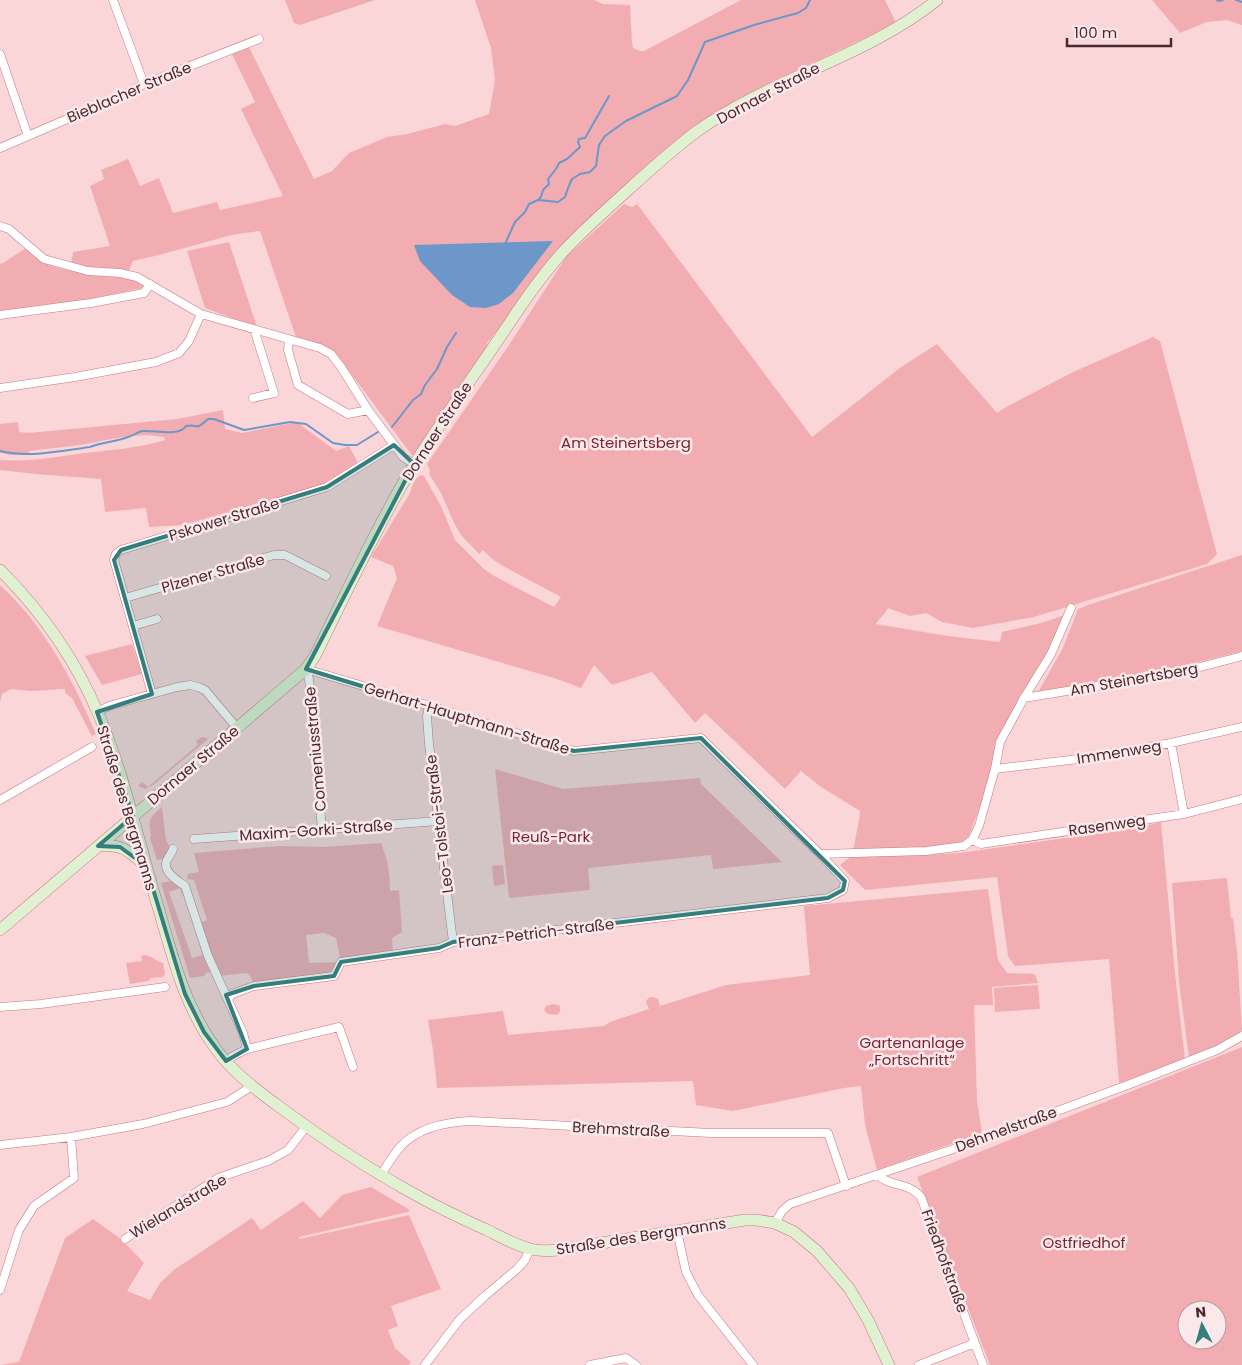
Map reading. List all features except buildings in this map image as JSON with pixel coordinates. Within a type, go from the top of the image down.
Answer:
[{"type":"main road","name":"Dornaer Straße","points":[[0,930],[306,670],[414,464],[531,292],[584,230],[660,161],[697,132],[737,106],[898,27],[937,0]]},
{"type":"main road","name":"Straße des Bergmanns","points":[[0,570],[36,609],[61,643],[102,710],[108,740],[133,816],[146,866],[185,994],[204,1032],[226,1061],[252,1086],[306,1127],[381,1175],[419,1197],[469,1222],[530,1249],[543,1251],[558,1250],[745,1220],[775,1223],[794,1232],[817,1251],[849,1288],[868,1320],[889,1365]]},
{"type":"main road","points":[[98,846],[120,846],[146,866]]},
{"type":"street","points":[[112,0],[144,84]]},
{"type":"street","name":"Bieblacher Straße","points":[[0,148],[144,84],[259,39]]},
{"type":"street","points":[[0,54],[28,136]]},
{"type":"street","points":[[0,226],[9,229],[44,259],[88,271],[120,273],[137,277],[201,314],[320,348],[331,354],[342,367],[368,410],[394,445],[403,456],[414,464]]},
{"type":"street","points":[[0,315],[91,303],[144,293],[150,284]]},
{"type":"street","points":[[0,388],[156,362],[179,353],[189,341],[201,314]]},
{"type":"street","points":[[253,398],[274,393],[254,329]]},
{"type":"street","points":[[289,340],[288,350],[298,385],[348,414],[368,410]]},
{"type":"street","name":"Pskower Straße","points":[[152,694],[114,560],[116,554],[121,550],[327,487],[394,445]]},
{"type":"street","name":"Plzener Straße","points":[[125,598],[274,555],[285,555],[326,576]]},
{"type":"street","points":[[820,854],[926,851],[964,846],[972,840],[979,826],[995,769],[1000,742],[1051,654],[1071,608]]},
{"type":"street","points":[[133,626],[156,619]]},
{"type":"street","name":"Am Steinertsberg","points":[[1024,698],[1177,673],[1242,656]]},
{"type":"street","name":"Comeniusstraße","points":[[306,670],[309,679],[322,830]]},
{"type":"street","name":"Gerhart-Hauptmann-Straße","points":[[306,670],[574,751],[700,738],[778,812],[845,881],[843,890],[828,898]]},
{"type":"street","points":[[102,710],[177,687],[198,686],[204,690],[237,728]]},
{"type":"street","name":"Leo-Tolstoi-Straße","points":[[429,706],[426,716],[453,942]]},
{"type":"street","name":"Immenweg","points":[[995,769],[1078,759],[1171,743],[1242,727]]},
{"type":"street","points":[[1171,743],[1184,814]]},
{"type":"street","points":[[0,800],[92,746]]},
{"type":"street","name":"Rasenweg","points":[[972,840],[981,844],[1184,814],[1242,799]]},
{"type":"street","name":"Maxim-Gorki-Straße","points":[[194,839],[439,821]]},
{"type":"street","name":"Straße des Bergmanns","points":[[173,849],[166,864],[168,871],[185,886],[208,956],[243,1032],[247,1049]]},
{"type":"street","name":"Franz-Petrich-Straße","points":[[228,1000],[232,994],[254,986],[334,976],[341,962],[440,948],[453,942],[828,898]]},
{"type":"street","points":[[0,1008],[165,987]]},
{"type":"street","points":[[226,1061],[247,1049],[340,1027],[353,1067]]},
{"type":"street","name":"Dehmelstraße","points":[[775,1223],[787,1206],[968,1144],[1133,1083],[1217,1050],[1242,1036]]},
{"type":"street","points":[[0,1145],[71,1137],[143,1124],[227,1102],[252,1086]]},
{"type":"street","name":"Brehmstraße","points":[[381,1175],[396,1152],[403,1144],[415,1136],[440,1124],[471,1122],[721,1134],[828,1133],[846,1186]]},
{"type":"street","name":"Wielandstraße","points":[[125,1239],[218,1178],[268,1161],[288,1150],[306,1127]]},
{"type":"street","points":[[0,1290],[19,1230],[34,1206],[74,1178],[71,1137]]},
{"type":"street","name":"Friedhofstraße","points":[[878,1175],[883,1180],[911,1188],[921,1197],[983,1365]]},
{"type":"street","points":[[677,1231],[686,1272],[698,1295],[754,1365]]},
{"type":"street","points":[[428,1364],[460,1319],[486,1294],[517,1269],[530,1249]]},
{"type":"street","points":[[919,1365],[975,1343]]},
{"type":"street","points":[[590,1365],[626,1358],[636,1365]]},
{"type":"highlighted area","points":[[394,445],[414,464],[306,669],[574,751],[701,738],[845,881],[843,890],[828,898],[453,942],[439,948],[341,962],[334,976],[254,986],[226,995],[247,1049],[226,1061],[204,1032],[185,994],[146,866],[120,847],[98,846],[133,816],[97,712],[152,694],[114,560],[121,550],[327,487]]},
{"type":"green space","points":[[285,0],[375,0],[300,25],[294,23]]},
{"type":"green space","points":[[475,0],[594,0],[603,4],[630,5],[633,48],[640,51],[644,51],[741,0],[885,0],[896,23],[735,100],[737,102],[669,148],[510,315],[487,343],[488,345],[415,457],[340,359],[315,343],[296,337],[260,231],[232,235],[133,261],[129,270],[88,269],[71,264],[73,252],[110,246],[90,186],[104,179],[101,170],[128,159],[140,186],[159,178],[173,213],[217,202],[220,210],[283,196],[241,109],[255,102],[232,54],[249,47],[314,179],[332,171],[349,153],[387,137],[445,124],[455,126],[489,114],[495,80],[491,48]]},
{"type":"green space","points":[[1152,0],[1242,0],[1242,25],[1227,20],[1207,22],[1180,33]]},
{"type":"green space","name":"Am Steinertsberg","points":[[624,204],[632,207],[637,204],[812,437],[901,367],[937,344],[997,413],[1073,372],[1153,337],[1160,341],[1217,554],[1207,564],[1034,617],[973,628],[942,622],[926,613],[910,616],[888,608],[876,624],[948,636],[1000,642],[1002,632],[1065,615],[1050,650],[995,750],[988,784],[971,831],[966,841],[959,846],[853,851],[860,811],[821,787],[801,771],[785,789],[705,713],[695,723],[652,672],[612,685],[594,665],[581,688],[557,679],[377,626],[397,578],[393,566],[371,557],[410,493],[415,481],[421,475],[424,476],[441,506],[455,540],[484,569],[554,607],[561,597],[501,565],[483,550],[479,554],[461,535],[454,523],[441,493],[429,474],[430,470],[427,464],[507,348],[566,257]]},
{"type":"green space","points":[[229,242],[257,327],[205,308],[187,251]]},
{"type":"green space","points":[[26,248],[42,262],[53,266],[82,273],[124,277],[138,281],[143,285],[142,288],[85,300],[0,312],[0,264]]},
{"type":"green space","points":[[223,410],[225,429],[242,433],[297,422],[336,451],[349,446],[358,463],[322,485],[183,525],[149,527],[146,508],[105,512],[101,479],[0,470],[0,460],[53,458],[135,447],[165,440],[164,437],[145,435],[122,437],[81,445],[29,451],[29,455],[10,455],[0,453],[0,424],[18,422],[19,432],[29,433],[177,419]]},
{"type":"green space","points":[[1242,555],[1242,651],[1179,667],[1037,694],[1063,648],[1078,609]]},
{"type":"green space","points":[[0,585],[44,635],[67,674],[96,734],[92,736],[72,698],[65,693],[65,689],[31,691],[11,689],[2,694],[0,702]]},
{"type":"green space","points":[[132,644],[142,674],[102,685],[85,656]]},
{"type":"green space","points":[[202,737],[208,739],[153,785],[145,789],[138,786],[142,782],[148,787],[198,745],[196,741]]},
{"type":"green space","name":"Reuß-Park","points":[[495,769],[563,789],[700,778],[701,784],[782,862],[713,869],[711,855],[588,868],[590,890],[509,898]]},
{"type":"green space","points":[[162,807],[166,840],[171,849],[168,858],[157,860],[150,838],[150,822],[152,816]]},
{"type":"green space","points":[[1161,822],[1185,1059],[1119,1083],[1109,959],[1015,966],[1008,956],[997,877],[865,890],[840,865],[853,855],[960,853],[1136,828]]},
{"type":"green space","points":[[381,843],[388,867],[390,891],[399,890],[402,932],[392,938],[393,955],[341,962],[334,976],[254,986],[251,977],[247,973],[218,976],[200,923],[207,920],[194,880],[187,879],[188,874],[199,872],[194,853],[279,846],[324,847]],"holes":[[[324,933],[336,938],[341,962],[309,963],[306,935]]]},
{"type":"green space","points":[[503,865],[505,884],[494,886],[492,866]]},
{"type":"green space","points":[[1227,878],[1237,951],[1242,1030],[1225,1043],[1189,1058],[1179,982],[1172,883]]},
{"type":"green space","points":[[177,880],[188,895],[183,896],[180,888],[169,892],[192,958],[203,955],[200,946],[203,945],[212,971],[204,976],[190,978],[161,883]]},
{"type":"green space","name":"Gartenanlage „Fortschritt“","points":[[988,889],[998,960],[1007,973],[1035,974],[1038,983],[992,987],[993,1005],[974,1005],[977,1100],[982,1133],[877,1170],[865,1125],[861,1086],[733,1111],[696,1105],[693,1081],[437,1088],[428,1020],[503,1011],[508,1035],[604,1026],[610,1022],[649,1009],[646,1002],[651,997],[658,999],[660,1006],[726,985],[810,975],[804,906]]},
{"type":"green space","points":[[144,955],[163,963],[165,974],[163,977],[151,978],[148,981],[130,984],[126,963],[142,961],[141,956]]},
{"type":"green space","points":[[1038,985],[1040,1009],[995,1012],[994,988]]},
{"type":"green space","points":[[553,1004],[560,1006],[560,1012],[557,1015],[548,1014],[544,1010],[546,1006]]},
{"type":"green space","name":"Ostfriedhof","points":[[1242,1047],[1242,1365],[990,1365],[917,1177]]},
{"type":"green space","points":[[371,1187],[410,1210],[299,1237],[299,1239],[409,1215],[441,1289],[391,1306],[398,1326],[388,1330],[395,1348],[411,1362],[409,1365],[0,1365],[19,1362],[65,1238],[93,1219],[121,1239],[144,1263],[127,1291],[150,1300],[160,1283],[175,1269],[252,1218],[261,1230],[303,1201],[320,1218],[342,1195]]},
{"type":"water","points":[[553,241],[513,293],[499,304],[486,308],[470,307],[452,295],[420,261],[414,245]]},
{"type":"waterway","points":[[505,244],[515,222],[525,212],[529,204],[538,200],[558,202],[565,197],[572,179],[580,174],[590,172],[596,166],[599,145],[605,136],[626,121],[677,96],[688,80],[705,42],[754,25],[798,13],[806,8],[810,0]]},
{"type":"waterway","points":[[1217,0],[1223,0]]},
{"type":"waterway","points":[[1236,0],[1242,2]]},
{"type":"waterway","points":[[538,200],[543,190],[549,184],[548,179],[559,163],[567,159],[580,147],[579,139],[585,138],[609,96]]},
{"type":"waterway","points":[[392,427],[413,400],[421,394],[456,333]]},
{"type":"waterway","points":[[0,451],[34,454],[90,447],[123,439],[142,431],[178,431],[186,426],[198,426],[208,419],[214,419],[244,430],[290,422],[306,424],[333,443],[345,445],[357,445],[378,432]]}]
